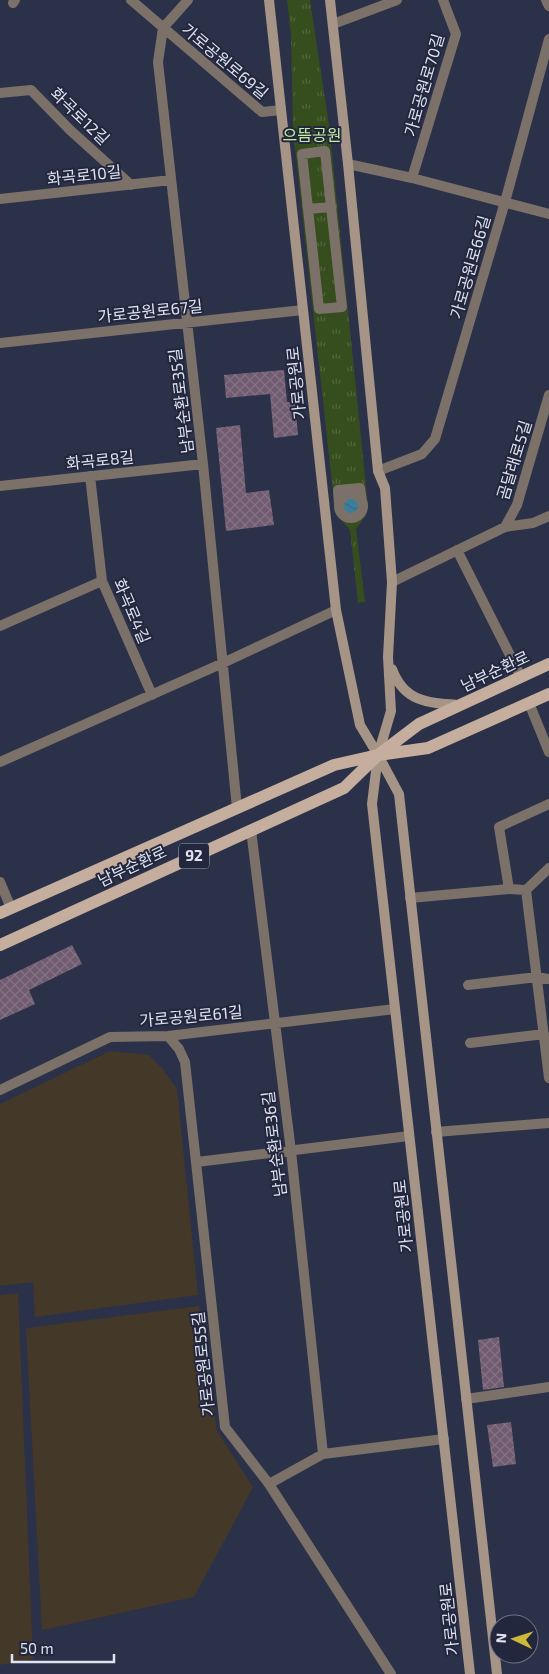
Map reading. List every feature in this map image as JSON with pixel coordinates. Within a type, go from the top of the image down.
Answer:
[{"type":"main road","name":"가로공원로","points":[[269,0],[336,610],[360,725],[399,794],[496,1674]]},
{"type":"main road","name":"가로공원로","points":[[330,0],[378,471],[385,488],[392,582],[388,657],[391,711],[378,755],[372,804],[470,1674]]},
{"type":"main road","points":[[388,657],[396,680],[406,692],[417,699],[432,703],[460,705]]},
{"type":"main road","name":"남부순환로","points":[[0,945],[344,788],[378,755],[419,724],[549,664]]},
{"type":"main road","name":"남부순환로","points":[[6,911],[334,765],[378,755],[428,748],[549,694]]},
{"type":"street","name":"가로공원로69길","points":[[131,0],[262,112],[281,110]]},
{"type":"street","points":[[163,28],[188,0]]},
{"type":"street","points":[[333,24],[397,0]]},
{"type":"street","name":"가로공원로70길","points":[[412,178],[456,34],[443,0]]},
{"type":"street","points":[[546,0],[549,6]]},
{"type":"street","name":"남부순환로35길","points":[[163,28],[158,62],[203,464],[236,808]]},
{"type":"street","name":"가로공원로66길","points":[[378,471],[422,454],[435,440],[505,202],[549,39]]},
{"type":"street","name":"화곡로12길","points":[[0,93],[31,90],[70,130],[131,185]]},
{"type":"street","points":[[325,151],[342,307],[319,309],[308,209],[302,154],[325,151]]},
{"type":"street","points":[[348,164],[412,178],[549,214]]},
{"type":"street","name":"화곡로10길","points":[[0,199],[171,180]]},
{"type":"street","points":[[308,209],[331,207]]},
{"type":"street","name":"가로공원로67길","points":[[0,343],[303,310]]},
{"type":"street","name":"곰달래로5길","points":[[505,527],[517,505],[549,395]]},
{"type":"street","name":"화곡로8길","points":[[0,486],[203,464]]},
{"type":"street","name":"화곡로4길","points":[[90,476],[102,581],[152,695]]},
{"type":"street","points":[[350,494],[357,496],[362,503],[362,510],[353,518],[343,515],[340,512],[339,504],[342,498],[350,494]]},
{"type":"street","points":[[392,582],[505,527],[533,523],[549,516]]},
{"type":"street","points":[[457,550],[520,677]]},
{"type":"street","points":[[0,626],[102,581]]},
{"type":"street","points":[[0,762],[152,695],[336,610]]},
{"type":"street","points":[[528,703],[549,752]]},
{"type":"street","points":[[509,889],[499,827],[549,804]]},
{"type":"street","name":"남부순환로36길","points":[[251,830],[291,1150],[323,1454]]},
{"type":"street","points":[[410,898],[509,889],[526,890],[549,868]]},
{"type":"street","points":[[0,882],[6,911]]},
{"type":"street","points":[[526,890],[549,1078]]},
{"type":"street","points":[[468,985],[549,978]]},
{"type":"street","name":"가로공원로61길","points":[[0,1090],[110,1037],[168,1036],[395,1009]]},
{"type":"street","points":[[470,1043],[544,1034]]},
{"type":"street","name":"가로공원로55길","points":[[168,1036],[179,1049],[185,1062],[225,1427],[269,1484],[391,1674]]},
{"type":"street","points":[[436,1132],[549,1123]]},
{"type":"street","points":[[196,1162],[409,1136]]},
{"type":"street","points":[[466,1399],[549,1387]]},
{"type":"street","points":[[269,1484],[323,1454],[444,1439]]},
{"type":"shaded area","points":[[110,1051],[149,1055],[162,1068],[177,1089],[198,1295],[35,1317],[33,1282],[0,1286],[0,1104]]},
{"type":"shaded area","points":[[18,1293],[33,1659],[0,1665],[0,1295]]},
{"type":"shaded area","points":[[199,1306],[217,1431],[253,1487],[194,1597],[42,1630],[26,1328]]},
{"type":"green space","name":"으뜸공원","points":[[287,0],[310,0],[329,125],[368,506],[366,515],[356,529],[365,602],[358,603],[350,530],[338,517],[335,510],[293,129],[291,35]]},
{"type":"water","points":[[351,498],[359,506],[351,514],[343,506]]},
{"type":"building","points":[[284,370],[287,402],[295,402],[298,435],[274,438],[270,394],[226,398],[224,375]]},
{"type":"building","points":[[240,425],[246,493],[269,490],[274,525],[226,531],[216,428]]},
{"type":"building","points":[[72,945],[82,964],[29,990],[35,1004],[0,1020],[0,980]]},
{"type":"building","points":[[499,1337],[504,1387],[483,1390],[478,1340]]},
{"type":"building","points":[[511,1422],[516,1464],[493,1467],[487,1425]]}]
